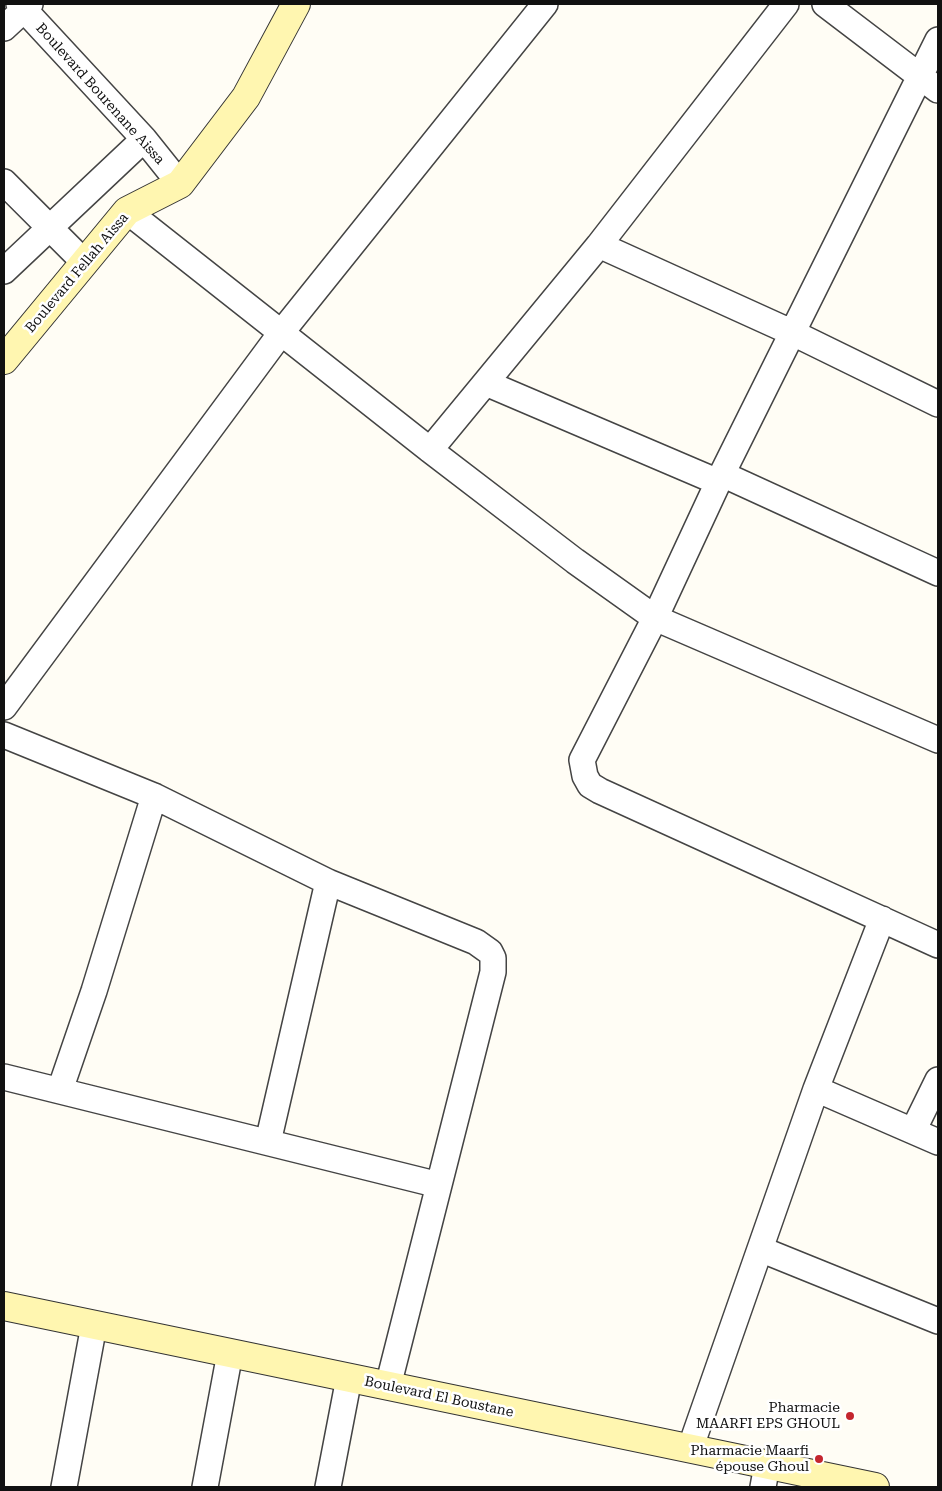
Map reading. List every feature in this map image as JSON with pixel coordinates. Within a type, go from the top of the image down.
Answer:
[{"type":"main road","name":"Boulevard Fellah Aissa","points":[[4,360],[127,211],[180,184],[246,97],[296,4]]},
{"type":"main road","name":"Boulevard El Boustane","points":[[4,1306],[690,1449],[765,1476],[875,1487]]},
{"type":"street","points":[[4,707],[281,333],[545,4]]},
{"type":"street","points":[[430,450],[600,245],[786,4]]},
{"type":"street","points":[[825,4],[929,82]]},
{"type":"street","name":"Boulevard Bourenane Aissa","points":[[24,6],[144,139],[180,184]]},
{"type":"street","points":[[4,28],[24,6]]},
{"type":"street","points":[[938,40],[929,82],[793,334],[720,478],[655,618],[582,760],[590,785],[938,946]]},
{"type":"street","points":[[4,271],[144,139]]},
{"type":"street","points":[[4,182],[84,262]]},
{"type":"street","points":[[127,211],[575,562],[655,618],[938,740]]},
{"type":"street","points":[[600,245],[793,334],[938,404]]},
{"type":"street","points":[[486,383],[720,478],[938,573]]},
{"type":"street","points":[[4,735],[154,796],[328,882],[476,942],[484,946],[493,958],[493,972],[388,1386]]},
{"type":"street","points":[[60,1090],[94,991],[154,796]]},
{"type":"street","points":[[268,1142],[328,882]]},
{"type":"street","points":[[690,1449],[816,1089],[882,919]]},
{"type":"street","points":[[4,1077],[439,1185]]},
{"type":"street","points":[[913,1131],[938,1080]]},
{"type":"street","points":[[816,1089],[938,1142]]},
{"type":"street","points":[[760,1249],[938,1321]]},
{"type":"street","points":[[64,1487],[94,1325]]},
{"type":"street","points":[[205,1487],[230,1353]]},
{"type":"street","points":[[328,1487],[349,1378]]},
{"type":"place","name":"Pharmacie MAARFI EPS GHOUL","points":[[850,1416]]},
{"type":"place","name":"Pharmacie Maarfi épouse Ghoul","points":[[819,1459]]}]
